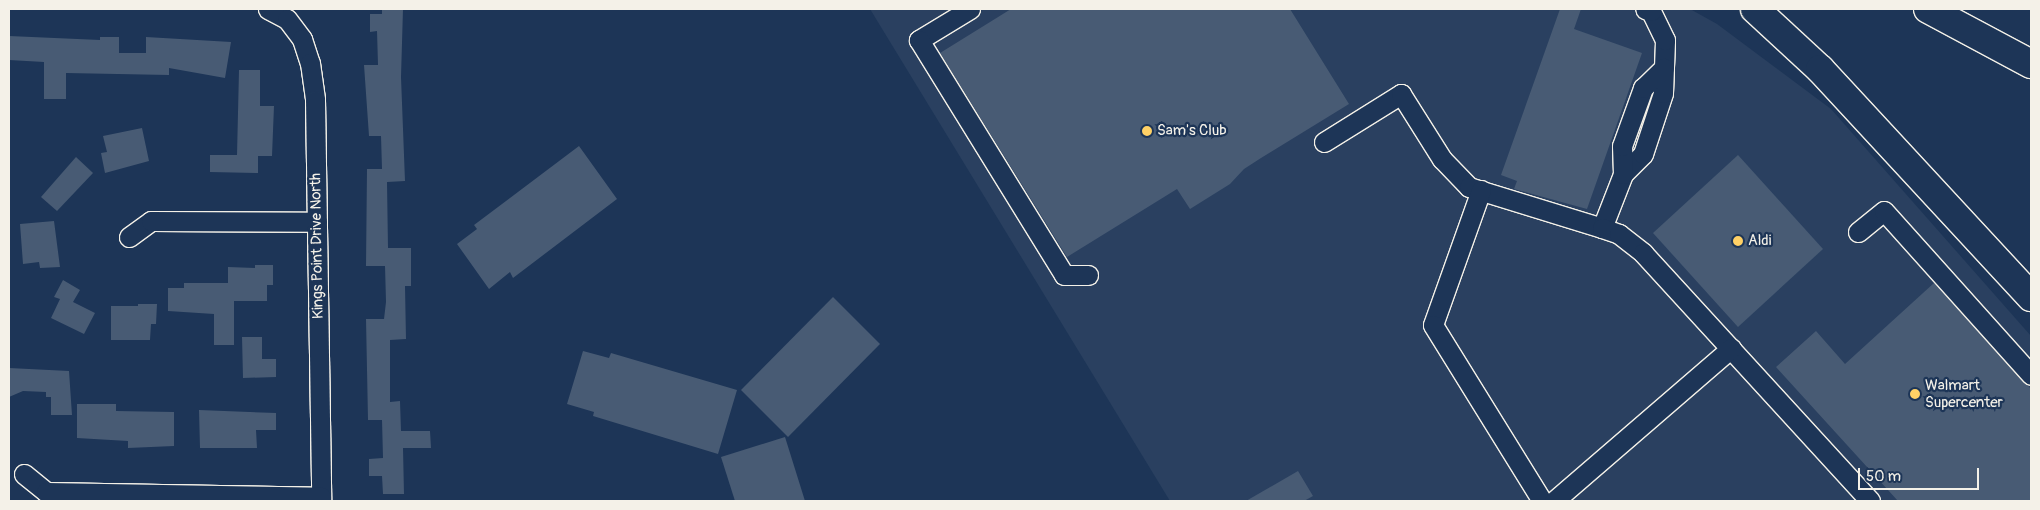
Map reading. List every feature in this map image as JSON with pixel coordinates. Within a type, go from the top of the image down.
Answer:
[{"type":"highway","points":[[1756,9],[1820,69],[2031,297]]},
{"type":"highway","points":[[1928,9],[2031,64]]},
{"type":"street","name":"Kings Point Drive North","points":[[268,9],[292,14],[310,63],[315,100],[321,499]]},
{"type":"street","points":[[970,9],[918,40],[1064,275],[1088,275]]},
{"type":"street","points":[[1602,228],[1623,174],[1643,154],[1664,93],[1665,40],[1651,11],[1645,9]]},
{"type":"street","points":[[1324,142],[1401,94],[1442,159],[1469,187],[1619,234],[1643,253],[1870,501]]},
{"type":"street","points":[[1481,190],[1434,325],[1542,501]]},
{"type":"street","points":[[1858,232],[1884,211],[2031,375]]},
{"type":"street","points":[[129,237],[151,221],[317,222]]},
{"type":"street","points":[[1554,501],[1731,348]]},
{"type":"street","points":[[24,474],[46,492],[321,499]]},
{"type":"shaded area","points":[[870,9],[1690,9],[1717,24],[1831,109],[2031,336],[2031,501],[1170,501]]},
{"type":"building","points":[[382,9],[403,9],[401,77],[405,181],[387,182],[388,248],[411,248],[411,286],[405,286],[406,339],[390,340],[390,402],[400,401],[401,431],[430,431],[431,448],[403,448],[404,494],[383,494],[382,476],[369,476],[369,459],[383,458],[382,420],[368,420],[366,319],[384,319],[386,302],[385,266],[366,266],[367,169],[382,169],[381,136],[369,136],[364,65],[378,65],[377,31],[370,32],[370,14],[382,14]]},
{"type":"building","name":"Sam's Club","points":[[1011,9],[1290,9],[1349,104],[1244,169],[1230,184],[1190,209],[1177,189],[1067,257],[940,53]]},
{"type":"building","points":[[1560,9],[1581,9],[1574,29],[1642,53],[1587,209],[1514,189],[1517,181],[1501,175]]},
{"type":"building","points":[[9,36],[100,40],[100,37],[119,37],[119,53],[146,53],[146,37],[231,42],[225,78],[169,68],[169,75],[66,73],[66,99],[44,99],[44,62],[9,60]]},
{"type":"building","points":[[239,70],[260,70],[260,106],[274,106],[272,156],[258,156],[258,173],[210,172],[210,155],[237,155]]},
{"type":"building","points":[[142,128],[149,161],[105,173],[101,153],[107,152],[103,136]]},
{"type":"building","points":[[579,146],[617,199],[513,278],[510,272],[489,289],[457,244],[477,229],[474,225]]},
{"type":"building","name":"Aldi","points":[[1738,155],[1823,249],[1738,327],[1653,233]]},
{"type":"building","points":[[76,157],[93,173],[57,211],[41,197]]},
{"type":"building","points":[[54,221],[60,267],[40,268],[39,262],[23,264],[20,224]]},
{"type":"building","points":[[255,265],[273,265],[273,285],[267,285],[267,301],[234,301],[234,345],[214,345],[214,314],[168,311],[168,288],[184,288],[184,283],[228,283],[228,267],[255,268]]},
{"type":"building","points":[[63,280],[80,290],[73,302],[95,313],[84,334],[51,318],[60,299],[54,297]]},
{"type":"building","name":"Walmart Supercenter","points":[[1934,283],[2031,389],[2031,501],[1898,501],[1776,367],[1816,331],[1845,364]]},
{"type":"building","points":[[833,297],[880,344],[788,437],[741,390]]},
{"type":"building","points":[[138,304],[157,304],[156,324],[151,324],[150,340],[111,340],[111,306],[138,306]]},
{"type":"building","points":[[242,337],[262,337],[262,359],[276,359],[276,377],[243,378]]},
{"type":"building","points":[[583,351],[609,358],[611,353],[737,390],[718,454],[593,416],[594,412],[567,404]]},
{"type":"building","points":[[9,368],[69,371],[72,415],[51,415],[51,397],[46,397],[46,392],[23,391],[9,397]]},
{"type":"building","points":[[77,404],[116,404],[116,411],[174,412],[174,446],[128,448],[128,441],[77,438]]},
{"type":"building","points":[[199,410],[276,413],[276,430],[256,430],[257,448],[200,448]]},
{"type":"building","points":[[785,437],[805,501],[735,501],[721,457]]},
{"type":"building","points":[[1298,471],[1313,496],[1304,501],[1246,501]]},
{"type":"place","name":"Sam's Club","points":[[1147,131]]},
{"type":"place","name":"Aldi","points":[[1738,241]]},
{"type":"place","name":"Walmart Supercenter","points":[[1915,394]]}]
